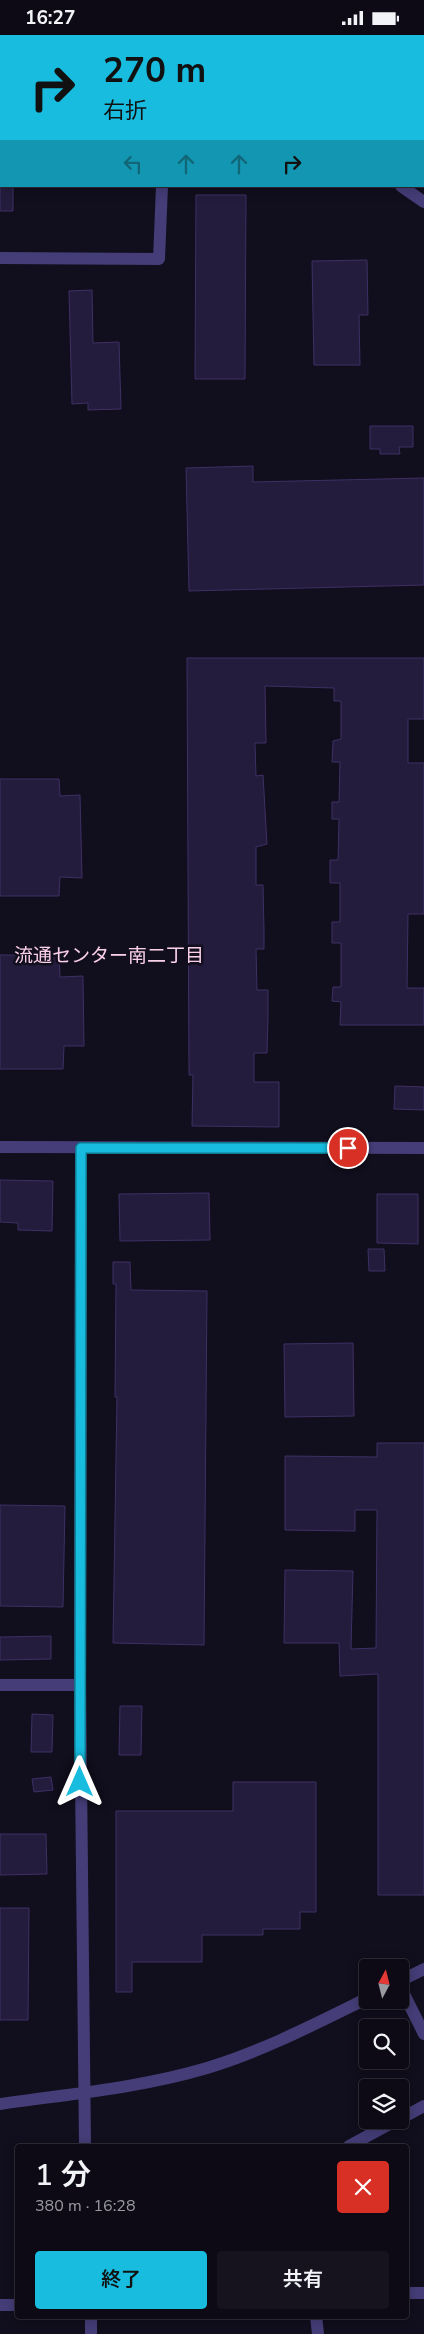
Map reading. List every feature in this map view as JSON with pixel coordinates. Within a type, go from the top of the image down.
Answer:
[{"type":"street","points":[[0,257],[159,259],[162,187]]},
{"type":"street","points":[[402,187],[424,202]]},
{"type":"street","points":[[0,1147],[424,1148]]},
{"type":"street","points":[[81,1148],[80,1685],[84,2144]]},
{"type":"street","points":[[0,1685],[80,1685]]},
{"type":"street","points":[[409,1976],[424,1969]]},
{"type":"street","points":[[0,2104],[152,2081],[206,2068],[273,2044],[359,2002]]},
{"type":"street","points":[[409,2004],[424,2034]]},
{"type":"street","points":[[409,2114],[424,2106]]},
{"type":"street","points":[[353,2144],[380,2129]]},
{"type":"street","points":[[409,2293],[424,2293]]},
{"type":"street","points":[[0,2305],[15,2305]]},
{"type":"street","points":[[91,2319],[91,2334]]},
{"type":"street","points":[[316,2319],[318,2334]]},
{"type":"building","points":[[0,187],[13,187],[13,211],[0,211]]},
{"type":"building","points":[[196,195],[246,195],[245,379],[195,379]]},
{"type":"building","points":[[367,260],[368,315],[359,315],[360,365],[314,365],[312,261]]},
{"type":"building","points":[[92,290],[93,343],[119,342],[121,409],[88,410],[88,403],[72,404],[69,291]]},
{"type":"building","points":[[370,426],[413,426],[413,447],[399,447],[400,454],[380,454],[380,449],[370,449]]},
{"type":"building","points":[[253,466],[253,482],[424,478],[424,585],[189,591],[186,468]]},
{"type":"building","points":[[187,658],[424,658],[424,719],[408,719],[408,763],[424,763],[424,914],[408,914],[407,988],[424,988],[424,1025],[340,1025],[341,1002],[332,1001],[333,987],[341,987],[341,943],[332,943],[332,922],[340,922],[340,883],[330,883],[330,860],[338,860],[339,819],[332,819],[332,802],[339,802],[340,762],[332,762],[333,741],[341,739],[341,701],[334,701],[334,688],[265,686],[266,743],[255,743],[256,776],[263,775],[267,844],[256,847],[256,885],[263,885],[264,949],[256,949],[257,990],[268,990],[267,1053],[254,1053],[254,1082],[279,1082],[279,1127],[192,1126],[193,1075],[189,1075]]},
{"type":"building","points":[[0,779],[59,779],[60,796],[80,795],[82,878],[60,877],[59,896],[0,896]]},
{"type":"building","points":[[0,955],[59,955],[60,977],[83,976],[84,1046],[64,1046],[63,1069],[0,1069]]},
{"type":"building","points":[[395,1086],[424,1087],[424,1110],[394,1109]]},
{"type":"building","points":[[0,1180],[53,1181],[52,1231],[18,1230],[18,1223],[0,1222]]},
{"type":"building","points":[[209,1193],[210,1240],[120,1241],[119,1194]]},
{"type":"building","points":[[377,1194],[418,1194],[418,1244],[377,1243]]},
{"type":"building","points":[[368,1249],[384,1249],[385,1271],[369,1271]]},
{"type":"building","points":[[113,1262],[130,1262],[131,1290],[207,1291],[204,1645],[113,1643],[117,1397],[115,1397],[116,1284],[113,1284]]},
{"type":"building","points":[[353,1343],[354,1416],[285,1417],[284,1344]]},
{"type":"building","points":[[377,1443],[424,1443],[424,1895],[378,1895],[378,1674],[340,1676],[339,1643],[284,1643],[285,1570],[353,1571],[351,1649],[376,1648],[377,1510],[355,1510],[355,1531],[285,1530],[285,1456],[377,1457]]},
{"type":"building","points":[[0,1505],[65,1506],[63,1607],[0,1606]]},
{"type":"building","points":[[51,1636],[51,1659],[0,1660],[0,1637]]},
{"type":"building","points":[[120,1706],[142,1706],[141,1755],[119,1755]]},
{"type":"building","points":[[32,1714],[53,1715],[52,1752],[31,1752]]},
{"type":"building","points":[[51,1777],[53,1790],[34,1792],[32,1779]]},
{"type":"building","points":[[233,1782],[316,1782],[316,1912],[300,1912],[300,1929],[263,1929],[263,1935],[202,1935],[202,1962],[132,1962],[132,1992],[116,1992],[116,1811],[233,1811]]},
{"type":"building","points":[[0,1834],[46,1834],[47,1874],[0,1875]]},
{"type":"building","points":[[0,1908],[29,1908],[28,2020],[0,2020]]},
{"type":"district","name":"流通センター南二丁目","points":[[109,955]]},
{"type":"route","points":[[80,1782],[81,1148],[348,1148]]}]
